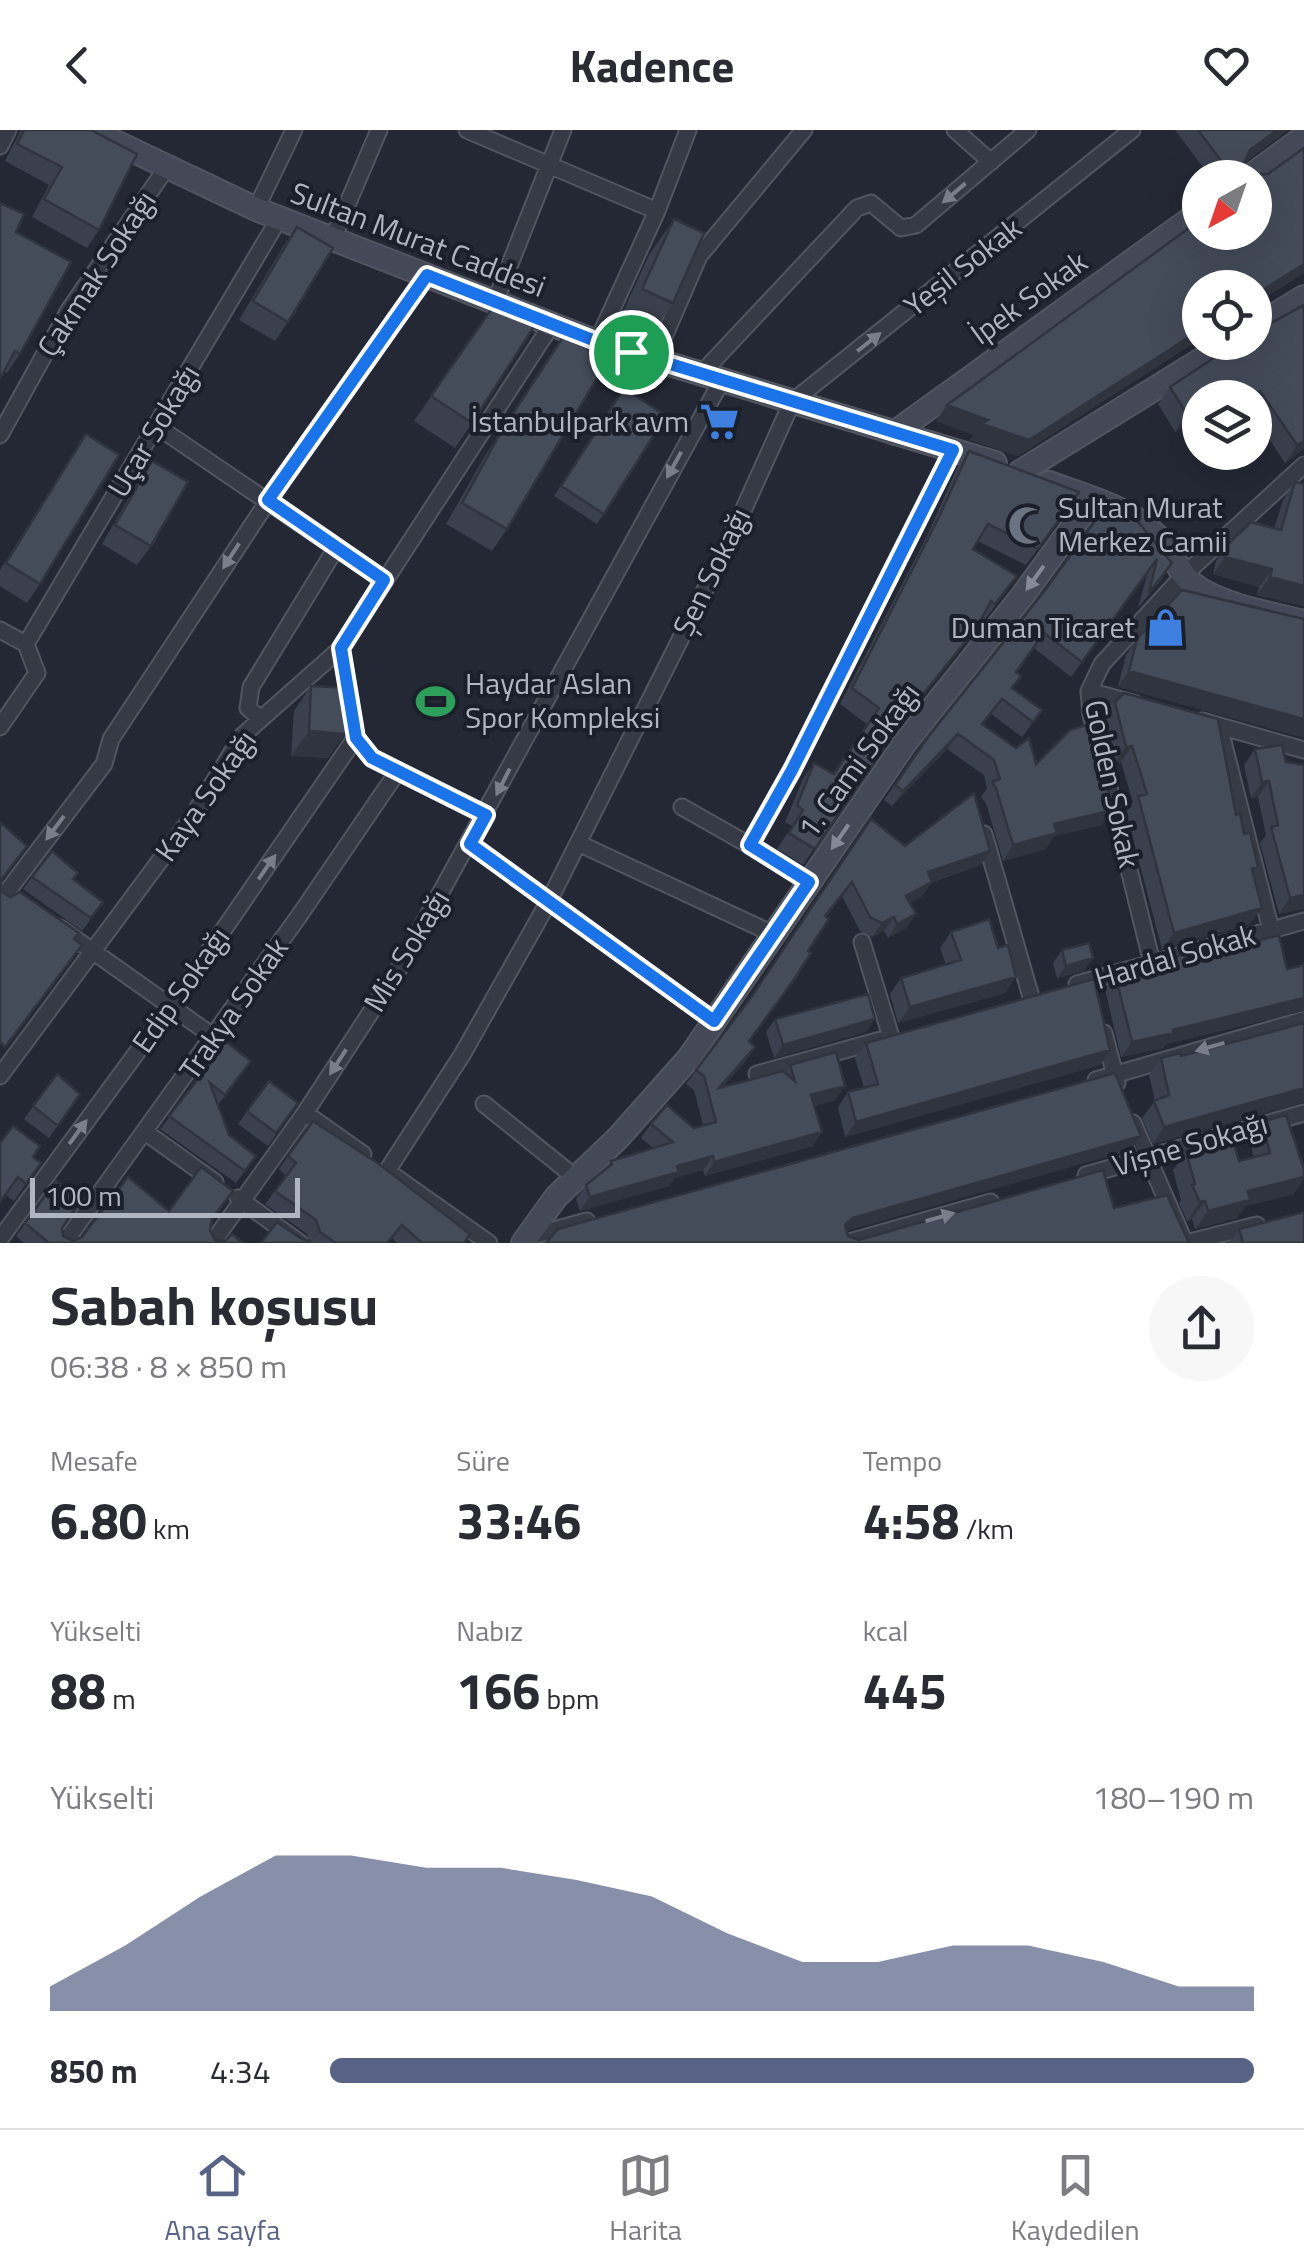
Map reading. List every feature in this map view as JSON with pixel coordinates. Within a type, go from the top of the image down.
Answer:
[{"type":"street","points":[[0,146],[8,130]]},
{"type":"street","name":"Sultan Murat Caddesi","points":[[90,130],[256,208],[598,342],[953,450],[1126,511],[1164,544],[1182,576]]},
{"type":"street","points":[[256,208],[294,130]]},
{"type":"street","points":[[333,238],[378,130]]},
{"type":"street","points":[[467,130],[656,211]]},
{"type":"street","points":[[496,302],[563,130]]},
{"type":"street","points":[[598,342],[688,130]]},
{"type":"street","points":[[654,360],[699,256],[804,130]]},
{"type":"street","points":[[955,130],[991,162],[1028,130]]},
{"type":"street","name":"Yeşil Sokak","points":[[792,402],[1132,130]]},
{"type":"street","points":[[1272,160],[1304,137]]},
{"type":"street","name":"Mis Sokağı","points":[[212,1243],[305,1113],[397,972],[486,815],[711,377],[857,208],[871,203],[901,228],[916,225],[991,162]]},
{"type":"street","name":"Çakmak Sokağı","points":[[0,435],[69,310],[167,166]]},
{"type":"street","name":"Uçar Sokağı","points":[[26,644],[280,217]]},
{"type":"street","name":"İpek Sokak","points":[[894,433],[1182,225]]},
{"type":"street","points":[[22,902],[4,896],[104,764],[111,738],[268,500],[427,275]]},
{"type":"street","points":[[1272,317],[1304,297]]},
{"type":"street","name":"Kaya Sokağı","points":[[0,1076],[193,816],[242,736],[341,648],[552,324]]},
{"type":"street","points":[[1020,472],[1201,360]]},
{"type":"street","name":"Şen Sokağı","points":[[386,1171],[462,1054],[549,901],[728,544],[792,402]]},
{"type":"street","points":[[158,426],[384,580]]},
{"type":"street","points":[[750,845],[792,770],[953,450]]},
{"type":"street","name":"Golden Sokak","points":[[1152,963],[1091,715],[1089,691],[1102,664],[1182,576],[1304,465]]},
{"type":"street","points":[[1286,480],[1304,486]]},
{"type":"street","name":"1. Cami Sokağı","points":[[524,1240],[556,1197],[618,1138],[689,1058],[905,743],[1023,595],[1093,499]]},
{"type":"street","points":[[261,719],[248,708],[251,687],[336,548]]},
{"type":"street","points":[[1182,576],[1227,603],[1304,622]]},
{"type":"street","points":[[0,630],[26,644],[37,674],[0,727]]},
{"type":"street","points":[[341,648],[356,738],[372,758],[486,815]]},
{"type":"street","points":[[1089,691],[1158,709]]},
{"type":"street","points":[[1181,716],[1304,750]]},
{"type":"street","points":[[1219,726],[1271,930]]},
{"type":"street","name":"Edip Sokağı","points":[[0,1238],[171,1006],[356,738]]},
{"type":"street","name":"Trakya Sokak","points":[[64,1243],[214,1037],[398,771]]},
{"type":"street","points":[[682,807],[809,882]]},
{"type":"street","points":[[981,824],[1046,993]]},
{"type":"street","points":[[578,843],[773,934]]},
{"type":"street","points":[[470,844],[714,1021]]},
{"type":"street","name":"Hardal Sokak","points":[[1014,1002],[1046,993],[1094,996],[1152,963],[1304,921]]},
{"type":"street","points":[[50,922],[214,1037]]},
{"type":"street","points":[[862,942],[891,1037]]},
{"type":"street","points":[[1094,996],[1120,1092]]},
{"type":"street","points":[[1076,1085],[1304,1020]]},
{"type":"street","points":[[757,1074],[909,1032]]},
{"type":"street","points":[[484,1104],[576,1178]]},
{"type":"street","points":[[1127,1108],[1185,1243],[1270,1221]]},
{"type":"street","points":[[305,1113],[488,1243]]},
{"type":"street","name":"Vişne Sokağı","points":[[1071,1180],[1304,1113]]},
{"type":"street","points":[[145,1132],[300,1243]]},
{"type":"street","points":[[846,1243],[1015,1196]]},
{"type":"street","points":[[524,1240],[601,1217]]},
{"type":"building","points":[[24,130],[91,130],[137,154],[99,230],[44,199],[62,167],[17,144]]},
{"type":"building","points":[[1198,130],[1277,130],[1250,150],[1245,160],[1220,160]]},
{"type":"building","points":[[1304,148],[1304,264],[1272,284],[1272,270],[1182,270],[1182,342],[1029,440],[982,424],[988,420],[947,405],[1182,233],[1182,250],[1272,250],[1272,171]]},
{"type":"building","points":[[0,203],[24,214],[16,232],[71,262],[20,354],[15,351],[0,379]]},
{"type":"building","points":[[674,219],[704,233],[673,303],[642,289]]},
{"type":"building","points":[[297,227],[333,248],[288,322],[253,301]]},
{"type":"building","points":[[497,301],[537,322],[472,423],[431,396]]},
{"type":"building","points":[[1304,305],[1304,441],[1297,445],[1272,409],[1272,380],[1182,380],[1182,406],[1170,387],[1211,360],[1272,360],[1272,323]]},
{"type":"building","points":[[563,337],[609,358],[507,529],[462,503],[501,432]]},
{"type":"building","points":[[624,388],[666,416],[604,514],[561,486]]},
{"type":"building","points":[[86,434],[119,455],[40,584],[6,563]]},
{"type":"building","points":[[969,451],[1079,492],[1038,549],[988,524],[973,549],[1017,576],[995,604],[991,601],[977,627],[904,718],[815,849],[789,833],[803,810],[797,805],[814,763],[834,774],[879,708],[852,688]]},
{"type":"building","points":[[152,461],[188,482],[151,546],[115,525]]},
{"type":"building","points":[[1295,482],[1304,484],[1304,586],[1270,577],[1272,569],[1225,557],[1228,544],[1251,522],[1281,530]]},
{"type":"building","points":[[1108,503],[1139,523],[1172,563],[1149,593],[1157,559],[1082,662],[1044,633],[1016,672],[1021,676],[1012,688],[1042,710],[1033,722],[1002,699],[982,724],[1016,748],[1029,738],[1036,764],[1070,730],[1096,722],[1113,810],[1054,824],[1057,833],[1013,845],[992,782],[1000,779],[994,760],[958,734],[903,791],[895,785]]},
{"type":"building","points":[[1182,590],[1304,619],[1304,719],[1129,671],[1137,639]]},
{"type":"building","points":[[311,686],[352,688],[350,726],[345,734],[309,731]]},
{"type":"building","points":[[1124,693],[1218,719],[1236,815],[1240,813],[1244,834],[1250,832],[1258,867],[1252,869],[1262,908],[1174,933],[1138,796],[1147,794],[1132,746],[1126,747],[1115,702]]},
{"type":"building","points":[[1282,745],[1286,762],[1304,765],[1304,895],[1290,898],[1271,827],[1278,825],[1269,781],[1262,782],[1255,749]]},
{"type":"building","points":[[974,793],[990,851],[928,872],[932,882],[906,896],[916,914],[897,924],[894,917],[882,923],[870,917],[852,882],[825,916],[829,919],[793,981],[749,1041],[755,1047],[719,1088],[783,1071],[795,1081],[790,1065],[836,1052],[845,1086],[811,1095],[822,1132],[714,1162],[713,1156],[677,1166],[679,1172],[590,1197],[586,1185],[611,1161],[673,1142],[651,1124],[667,1105],[694,1128],[716,1122],[704,1076],[696,1070],[752,996],[871,819],[905,846]]},
{"type":"building","points":[[0,822],[27,846],[1,880],[1,891],[10,897],[20,892],[79,933],[74,939],[82,945],[5,1047],[0,1042]]},
{"type":"building","points":[[52,851],[78,873],[73,879],[103,902],[91,918],[32,877]]},
{"type":"building","points":[[989,919],[998,948],[1008,945],[1016,977],[910,1007],[901,978],[961,960],[951,932]]},
{"type":"building","points":[[1279,935],[1287,969],[1304,965],[1304,998],[1132,1042],[1115,974],[1239,939],[1241,945]]},
{"type":"building","points":[[1089,943],[1093,958],[1066,966],[1062,950]]},
{"type":"building","points":[[1094,979],[1110,1050],[856,1122],[848,1092],[878,1084],[866,1043]]},
{"type":"building","points":[[868,994],[875,1019],[783,1045],[775,1019]]},
{"type":"building","points":[[1304,1023],[1304,1088],[1164,1127],[1154,1101],[1169,1095],[1161,1058]]},
{"type":"building","points":[[225,1041],[251,1061],[225,1095],[210,1083],[229,1135],[256,1156],[245,1171],[169,1116]]},
{"type":"building","points":[[1115,1073],[1141,1136],[853,1218],[845,1225],[848,1236],[859,1240],[1103,1170],[1114,1208],[1167,1195],[1189,1243],[546,1243],[558,1229]]},
{"type":"building","points":[[57,1074],[80,1094],[58,1126],[33,1106]]},
{"type":"building","points":[[269,1081],[298,1103],[276,1133],[247,1111]]},
{"type":"building","points":[[1286,1115],[1304,1177],[1248,1191],[1250,1200],[1208,1211],[1192,1185],[1195,1184],[1186,1152],[1232,1138],[1239,1161],[1270,1153],[1262,1122]]},
{"type":"building","points":[[313,1121],[379,1164],[470,1234],[464,1243],[422,1243],[402,1225],[387,1243],[336,1243],[320,1232],[316,1220],[275,1191],[296,1163],[288,1156]]},
{"type":"building","points":[[13,1126],[40,1146],[33,1157],[41,1163],[26,1184],[18,1177],[0,1202],[0,1143]]},
{"type":"building","points":[[201,1167],[233,1191],[212,1219],[210,1230],[215,1240],[225,1241],[232,1234],[243,1243],[49,1243],[25,1223],[56,1181],[81,1199],[62,1228],[63,1236],[73,1241],[82,1237],[128,1177],[169,1211]]},
{"type":"building","points":[[1304,1212],[1304,1243],[1243,1243],[1239,1229]]},
{"type":"building","points":[[277,1222],[310,1241],[309,1243],[261,1243]]},
{"type":"place","name":"İstanbulpark avm","points":[[719,422]]},
{"type":"place","name":"Sultan Murat Merkez Camii","points":[[1028,525]]},
{"type":"place","name":"Duman Ticaret","points":[[1165,628]]},
{"type":"place","name":"Haydar Aslan Spor Kompleksi","points":[[435,701]]},
{"type":"route","points":[[427,275],[631,352],[953,450],[792,770],[750,845],[809,882],[714,1021],[470,844],[486,815],[372,758],[356,738],[341,648],[384,580],[268,500],[427,275]]}]
